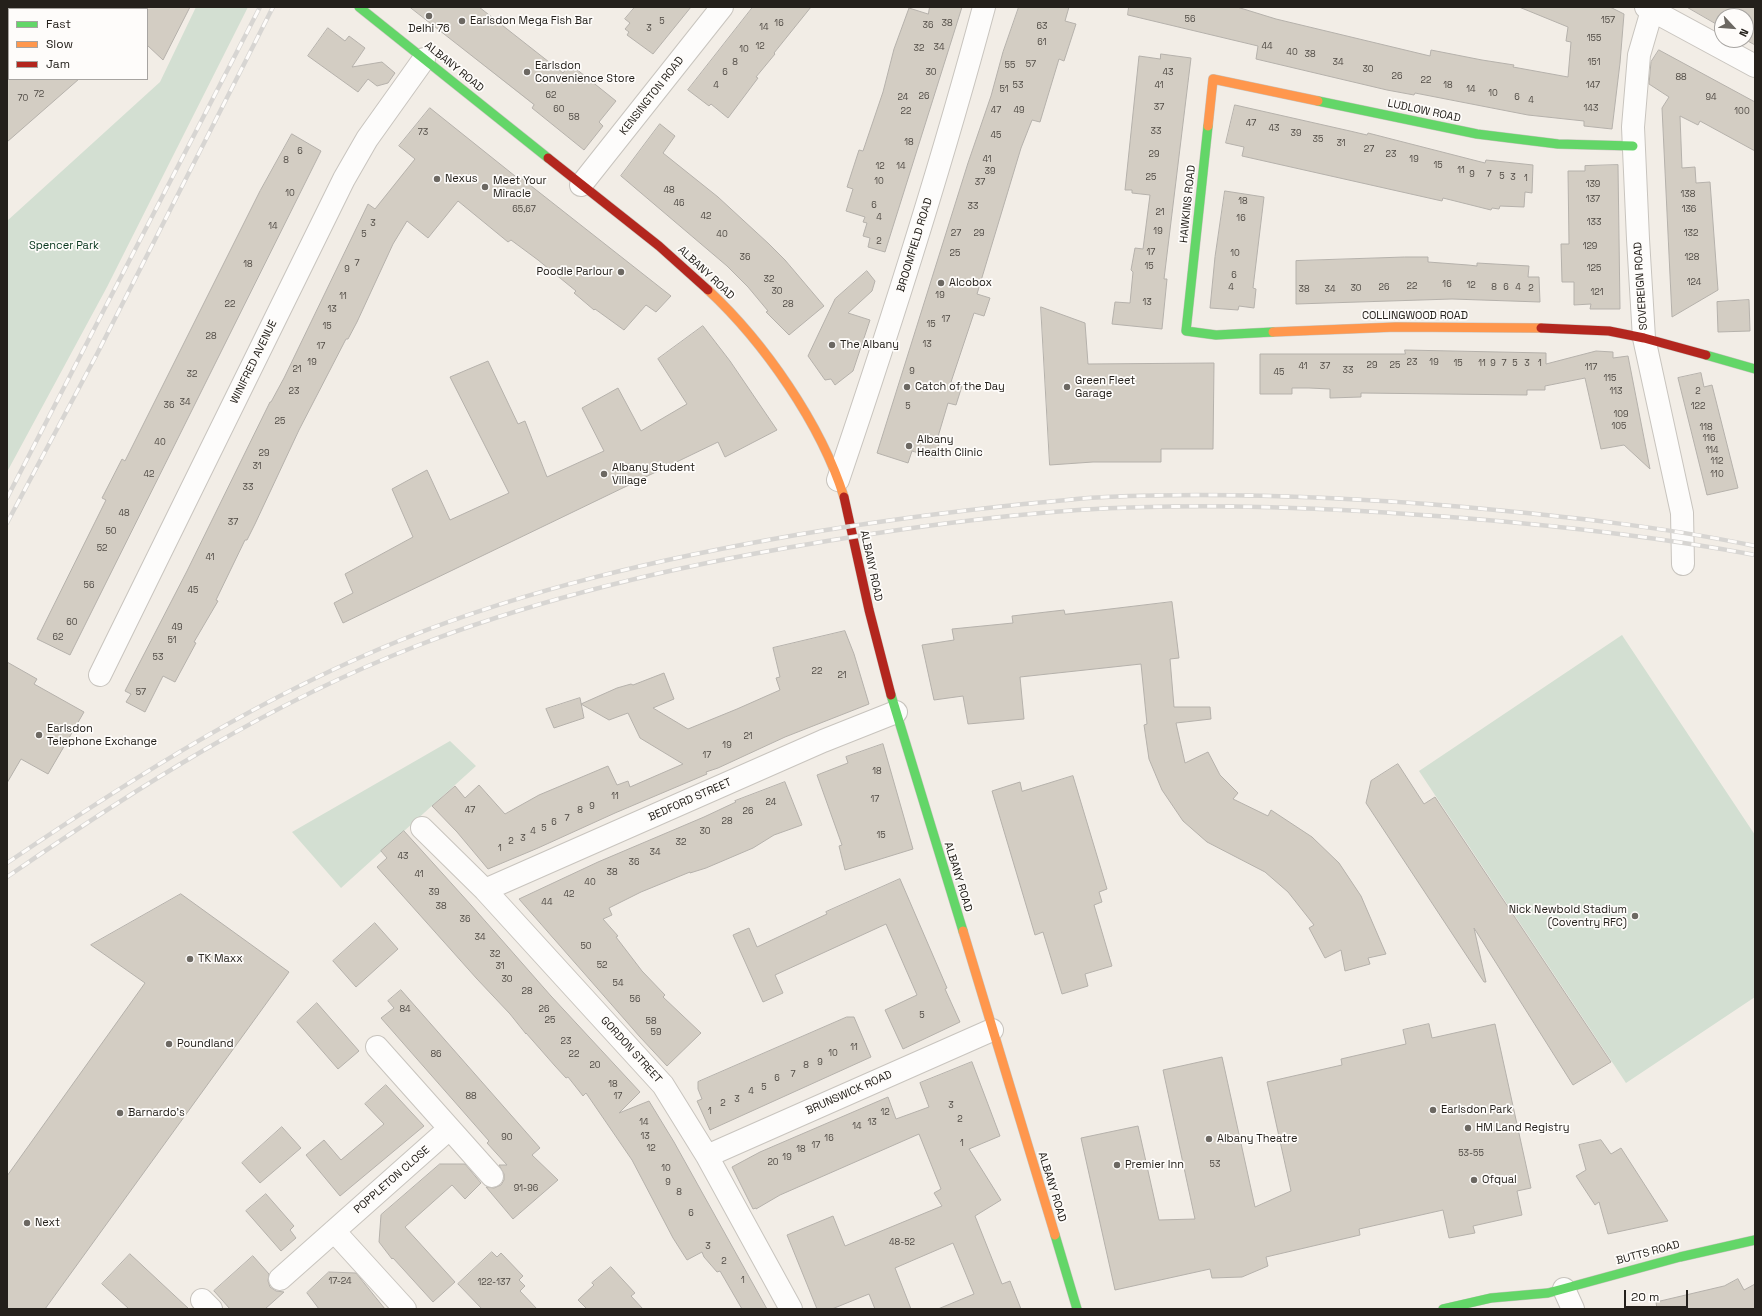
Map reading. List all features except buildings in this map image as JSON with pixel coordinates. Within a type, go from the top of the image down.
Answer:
[{"type":"street","name":"ALBANY ROAD","points":[[359,7],[581,185],[654,241],[688,270],[721,301],[750,335],[796,398],[838,480],[845,500],[868,606],[896,712],[1077,1309]]},
{"type":"street","name":"KENSINGTON ROAD","points":[[581,185],[722,7]]},
{"type":"street","name":"BROOMFIELD ROAD","points":[[838,480],[872,380],[948,139],[984,7]]},
{"type":"street","points":[[1651,8],[1755,66]]},
{"type":"street","name":"SOVEREIGN ROAD","points":[[1651,8],[1639,55],[1633,146],[1644,338],[1682,513],[1683,564]]},
{"type":"street","name":"WINIFRED AVENUE","points":[[100,675],[344,179],[367,139],[424,59]]},
{"type":"street","name":"LUDLOW ROAD","points":[[1213,79],[1477,134],[1558,144],[1633,146]]},
{"type":"street","name":"HAWKINS ROAD","points":[[1186,331],[1213,79]]},
{"type":"street","name":"COLLINGWOOD ROAD","points":[[1186,331],[1216,335],[1396,327],[1543,328],[1609,331],[1644,338],[1755,369]]},
{"type":"street","name":"BEDFORD STREET","points":[[485,890],[823,741],[896,712]]},
{"type":"street","name":"GORDON STREET","points":[[422,828],[485,890],[663,1085],[707,1156],[791,1309]]},
{"type":"street","name":"BRUNSWICK ROAD","points":[[707,1156],[992,1030]]},
{"type":"street","points":[[377,1047],[492,1176]]},
{"type":"street","name":"POPPLETON CLOSE","points":[[280,1279],[449,1129]]},
{"type":"street","points":[[334,1231],[405,1309]]},
{"type":"street","name":"BUTTS ROAD","points":[[1443,1309],[1491,1298],[1556,1291],[1680,1257],[1755,1240]]},
{"type":"street","points":[[1556,1291],[1573,1309]]},
{"type":"street","name":"BUTTS ROAD","points":[[1531,1305],[1556,1291]]},
{"type":"green space","name":"Spencer Park","points":[[196,7],[248,7],[107,287],[7,472],[7,221],[160,82]]},
{"type":"green space","name":"Nick Newbold Stadium (Coventry RFC)","points":[[1622,635],[1755,835],[1755,997],[1626,1083],[1419,771]]},
{"type":"green space","points":[[450,741],[476,766],[341,888],[292,832]]},
{"type":"railway","points":[[7,498],[260,7]]},
{"type":"railway","points":[[7,523],[97,354],[273,7]]},
{"type":"railway","points":[[7,863],[151,769],[200,740],[301,685],[406,638],[501,604],[598,576],[746,544],[853,526],[1024,504],[1096,498],[1240,495],[1330,498],[1464,507],[1646,527],[1755,546]]},
{"type":"railway","points":[[7,877],[104,812],[204,750],[307,694],[360,670],[459,630],[551,601],[598,588],[692,566],[739,557],[895,530],[1005,516],[1078,510],[1174,506],[1270,507],[1367,511],[1500,521],[1646,537],[1755,555]]},
{"type":"traffic: fast","points":[[359,7],[548,158]]},
{"type":"traffic: fast","points":[[1318,101],[1477,134],[1558,144],[1633,146]]},
{"type":"traffic: fast","points":[[1208,126],[1186,331],[1216,335],[1273,332]]},
{"type":"traffic: fast","points":[[1706,355],[1755,369]]},
{"type":"traffic: fast","points":[[891,695],[963,931]]},
{"type":"traffic: fast","points":[[1055,1235],[1077,1309]]},
{"type":"traffic: fast","points":[[1443,1309],[1491,1298],[1548,1293],[1680,1257],[1755,1240]]},
{"type":"traffic: slow","points":[[1208,126],[1213,79],[1318,101]]},
{"type":"traffic: slow","points":[[708,290],[750,334],[770,359],[806,413],[834,469],[844,497]]},
{"type":"traffic: slow","points":[[1273,332],[1396,327],[1541,328]]},
{"type":"traffic: slow","points":[[963,931],[1055,1235]]},
{"type":"traffic: jam","points":[[548,158],[659,246],[708,290]]},
{"type":"traffic: jam","points":[[1541,328],[1609,331],[1644,338],[1706,355]]},
{"type":"traffic: jam","points":[[844,497],[869,610],[891,695]]},
{"type":"place","name":"Delhi 76","points":[[429,16]]},
{"type":"place","name":"Earlsdon Mega Fish Bar","points":[[462,21]]},
{"type":"place","name":"Earlsdon Convenience Store","points":[[527,72]]},
{"type":"place","name":"Nexus","points":[[437,179]]},
{"type":"place","name":"Meet Your Miracle","points":[[485,187]]},
{"type":"place","name":"Poodle Parlour","points":[[621,272]]},
{"type":"place","name":"Alcobox","points":[[941,283]]},
{"type":"place","name":"The Albany","points":[[832,345]]},
{"type":"place","name":"Catch of the Day","points":[[907,387]]},
{"type":"place","name":"Green Fleet Garage","points":[[1067,387]]},
{"type":"place","name":"Albany Health Clinic","points":[[909,446]]},
{"type":"place","name":"Albany Student Village","points":[[604,474]]},
{"type":"place","name":"Earlsdon Telephone Exchange","points":[[39,735]]},
{"type":"place","name":"Nick Newbold Stadium (Coventry RFC)","points":[[1635,916]]},
{"type":"place","name":"TK Maxx","points":[[190,959]]},
{"type":"place","name":"Poundland","points":[[169,1044]]},
{"type":"place","name":"Earlsdon Park","points":[[1433,1110]]},
{"type":"place","name":"Barnardo's","points":[[120,1113]]},
{"type":"place","name":"HM Land Registry","points":[[1468,1128]]},
{"type":"place","name":"Albany Theatre","points":[[1209,1139]]},
{"type":"place","name":"Premier Inn","points":[[1117,1165]]},
{"type":"place","name":"Ofqual","points":[[1474,1180]]},
{"type":"place","name":"Next","points":[[27,1223]]}]
